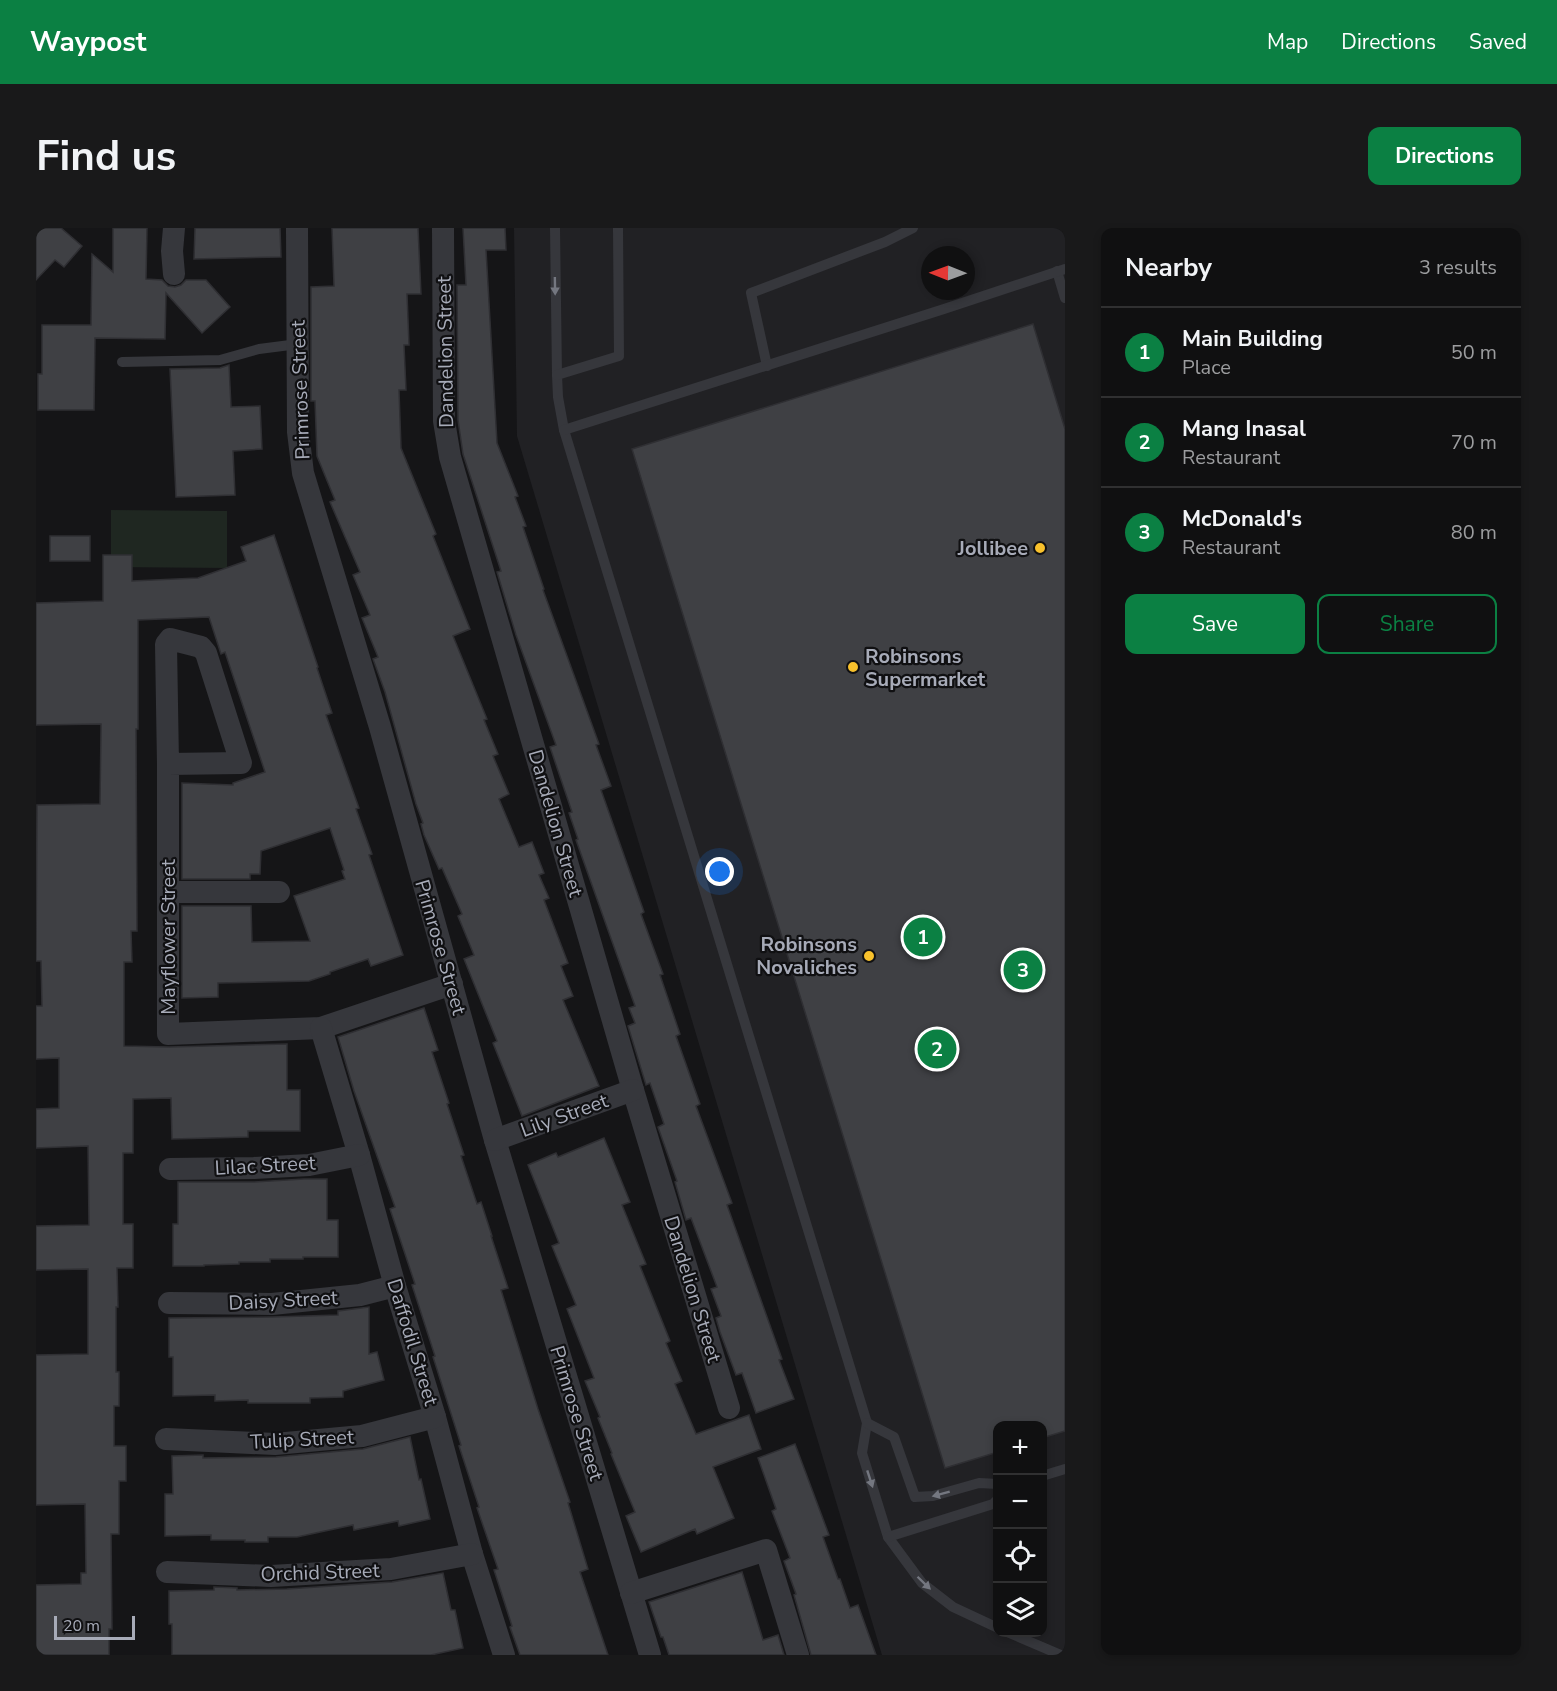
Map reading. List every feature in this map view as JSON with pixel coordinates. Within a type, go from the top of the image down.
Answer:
[{"type":"street","points":[[174,228],[172,251],[174,274]]},
{"type":"street","name":"Primrose Street","points":[[297,228],[298,432],[303,473],[380,727],[495,1140],[650,1655]]},
{"type":"street","name":"Dandelion Street","points":[[443,228],[444,421],[450,458],[633,1090],[729,1408]]},
{"type":"street","name":"Mayflower Street","points":[[168,765],[241,763],[206,653],[201,647],[170,639],[166,644],[168,1034],[321,1028],[452,984]]},
{"type":"street","points":[[169,892],[279,892]]},
{"type":"street","name":"Daffodil Street","points":[[321,1028],[435,1417],[472,1554],[504,1655]]},
{"type":"street","name":"Lily Street","points":[[495,1140],[633,1090]]},
{"type":"street","name":"Lilac Street","points":[[170,1169],[309,1165],[359,1155]]},
{"type":"street","name":"Daisy Street","points":[[169,1304],[272,1304],[360,1295],[395,1286]]},
{"type":"street","name":"Tulip Street","points":[[166,1439],[275,1443],[362,1436],[435,1417]]},
{"type":"street","points":[[631,1593],[766,1550],[798,1655]]},
{"type":"street","name":"Orchid Street","points":[[167,1572],[271,1576],[358,1572],[391,1569],[472,1554]]},
{"type":"lane","points":[[555,228],[557,375],[564,430],[867,1423],[862,1453],[888,1537],[922,1583],[953,1607],[993,1626]]},
{"type":"lane","points":[[557,375],[619,356],[618,228]]},
{"type":"lane","points":[[768,366],[751,293],[885,242],[913,228]]},
{"type":"lane","points":[[564,430],[1061,270],[1065,298]]},
{"type":"lane","points":[[122,362],[220,360],[258,349],[298,344]]},
{"type":"lane","points":[[867,1423],[894,1437],[915,1497],[933,1496],[979,1483],[993,1484]]},
{"type":"lane","points":[[1045,1475],[1065,1469]]},
{"type":"lane","points":[[888,1537],[993,1504]]},
{"type":"lane","points":[[1019,1637],[1061,1655]]},
{"type":"shaded area","name":"Robinsons Novaliches","points":[[514,228],[1065,228],[1065,1655],[882,1655],[517,436]]},
{"type":"shaded area","points":[[111,510],[227,511],[227,568],[111,567]]},
{"type":"building","points":[[36,228],[61,228],[82,246],[64,267],[55,260],[36,280]]},
{"type":"building","points":[[113,228],[147,228],[146,279],[162,280],[168,286],[175,287],[186,280],[206,280],[230,307],[202,333],[166,293],[165,339],[95,338],[94,410],[38,410],[38,374],[42,374],[42,325],[91,325],[92,254],[113,272]]},
{"type":"building","points":[[195,228],[280,228],[281,257],[194,259]]},
{"type":"building","points":[[332,228],[418,228],[421,294],[407,294],[409,345],[404,345],[406,390],[399,390],[401,448],[436,534],[433,536],[470,629],[453,636],[487,719],[484,720],[498,754],[493,756],[509,794],[499,799],[519,847],[532,842],[544,873],[539,875],[549,898],[544,900],[568,963],[561,966],[573,996],[563,1000],[599,1086],[522,1116],[493,1043],[497,1041],[464,959],[474,955],[458,916],[462,914],[442,868],[439,869],[424,835],[421,824],[423,823],[385,692],[373,659],[378,657],[362,618],[370,615],[353,575],[360,572],[330,502],[335,500],[317,456],[315,401],[311,401],[311,287],[334,286]]},
{"type":"building","points":[[463,228],[505,228],[506,250],[486,250],[497,443],[518,496],[515,497],[526,526],[523,527],[543,590],[599,744],[596,745],[611,786],[601,790],[663,974],[660,975],[680,1034],[676,1036],[700,1104],[696,1106],[732,1203],[727,1205],[794,1399],[756,1413],[742,1373],[736,1375],[720,1332],[716,1318],[721,1316],[711,1289],[717,1287],[691,1218],[686,1220],[675,1182],[677,1181],[658,1127],[664,1124],[650,1083],[646,1085],[628,1026],[635,1023],[629,1008],[635,1006],[576,840],[578,839],[569,813],[572,812],[550,747],[556,745],[516,635],[497,572],[501,571],[463,454],[458,420],[457,285],[466,285]]},
{"type":"building","points":[[1033,324],[1065,429],[1065,1431],[1047,1436],[1047,1421],[993,1421],[993,1454],[945,1468],[632,449]]},
{"type":"building","points":[[229,365],[231,407],[260,406],[262,449],[233,451],[235,495],[176,497],[170,369],[220,368]]},
{"type":"building","points":[[274,535],[318,667],[332,713],[326,715],[359,808],[356,809],[372,854],[369,855],[403,955],[371,966],[368,959],[309,981],[218,983],[218,997],[182,998],[182,906],[251,906],[252,942],[310,941],[294,896],[345,879],[342,871],[344,870],[330,828],[261,851],[260,874],[250,874],[250,879],[182,879],[182,783],[233,785],[233,783],[265,772],[225,652],[221,654],[209,617],[138,620],[137,931],[131,931],[132,962],[124,962],[124,1046],[287,1044],[287,1090],[300,1090],[300,1131],[248,1131],[248,1137],[172,1139],[171,1098],[133,1099],[133,1153],[123,1153],[123,1224],[133,1224],[133,1268],[117,1268],[116,1372],[119,1372],[119,1406],[114,1406],[114,1446],[126,1446],[126,1481],[119,1481],[119,1534],[111,1534],[112,1629],[109,1629],[109,1655],[36,1655],[36,1585],[81,1584],[81,1573],[86,1573],[85,1504],[36,1505],[36,1355],[88,1354],[88,1269],[36,1270],[36,1226],[89,1225],[88,1146],[36,1148],[36,1109],[59,1108],[59,1058],[36,1059],[36,1006],[42,1006],[41,961],[36,961],[37,805],[100,804],[101,724],[36,725],[36,603],[103,601],[103,555],[132,555],[132,581],[198,578],[246,561],[241,547]]},
{"type":"building","points":[[50,536],[90,536],[90,561],[50,561]]},
{"type":"building","points":[[424,1008],[438,1050],[432,1052],[464,1155],[461,1156],[477,1204],[481,1202],[492,1236],[508,1288],[501,1290],[570,1502],[568,1503],[588,1569],[580,1572],[608,1655],[520,1655],[494,1570],[498,1569],[477,1508],[479,1507],[459,1446],[461,1445],[412,1285],[415,1284],[390,1209],[395,1207],[354,1091],[338,1037]]},
{"type":"building","points":[[604,1138],[630,1202],[622,1205],[646,1264],[640,1266],[670,1341],[666,1343],[682,1381],[675,1384],[696,1434],[749,1415],[761,1449],[713,1467],[734,1518],[697,1534],[695,1529],[641,1552],[626,1516],[635,1512],[585,1381],[594,1378],[567,1309],[576,1305],[552,1246],[559,1243],[528,1165],[556,1153],[558,1157]]},
{"type":"building","points":[[327,1179],[327,1220],[338,1220],[338,1257],[303,1257],[303,1259],[270,1259],[270,1262],[173,1266],[173,1224],[178,1224],[178,1182],[254,1182]]},
{"type":"building","points":[[369,1307],[369,1354],[377,1352],[384,1380],[343,1391],[343,1397],[310,1398],[310,1403],[248,1403],[248,1400],[215,1401],[215,1395],[173,1396],[173,1357],[169,1357],[169,1318],[338,1315],[338,1311]]},
{"type":"building","points":[[410,1437],[430,1519],[399,1526],[398,1521],[354,1530],[353,1525],[297,1537],[268,1537],[268,1542],[211,1540],[211,1535],[165,1536],[165,1494],[173,1494],[172,1456],[276,1457],[363,1449]]},
{"type":"building","points":[[795,1444],[829,1535],[823,1537],[838,1579],[840,1579],[850,1608],[858,1605],[876,1655],[811,1655],[794,1595],[796,1594],[784,1561],[790,1558],[772,1511],[776,1509],[758,1458]]},
{"type":"building","points":[[742,1572],[763,1640],[778,1635],[784,1655],[669,1655],[649,1602]]},
{"type":"building","points":[[443,1573],[451,1610],[455,1610],[463,1648],[431,1655],[172,1655],[169,1591],[214,1590],[214,1587],[237,1588],[237,1590],[287,1589],[392,1582]]},
{"type":"place","name":"Jollibee","points":[[1040,548]]},
{"type":"place","name":"Robinsons Supermarket","points":[[853,667]]},
{"type":"place","name":"Main Building","points":[[923,937]]},
{"type":"place","name":"Robinsons Novaliches","points":[[869,956]]},
{"type":"place","name":"McDonald's","points":[[1023,970]]},
{"type":"place","name":"Mang Inasal","points":[[937,1049]]}]
